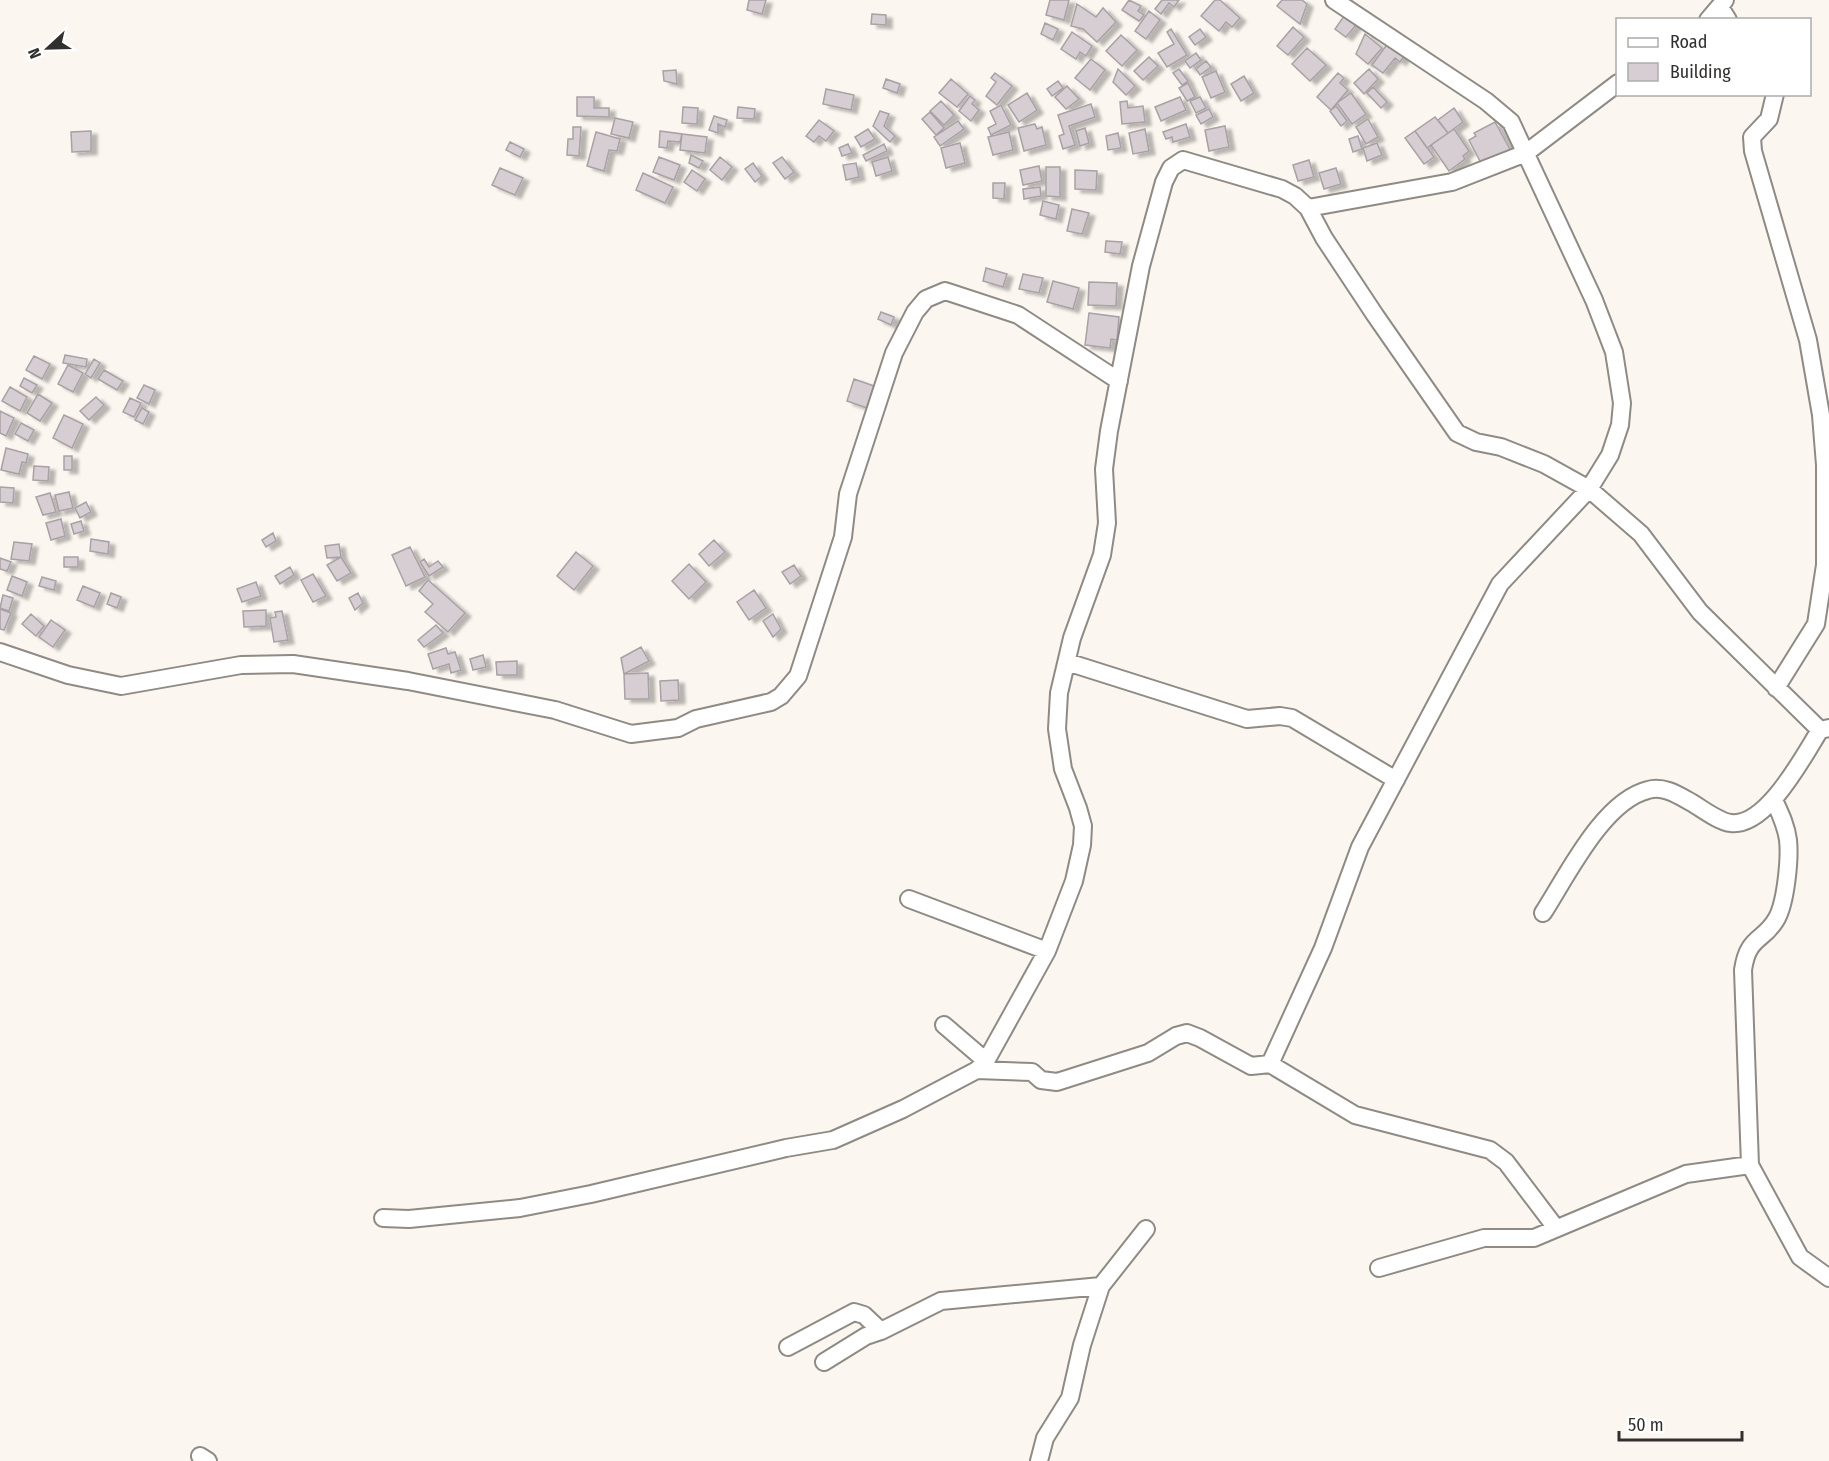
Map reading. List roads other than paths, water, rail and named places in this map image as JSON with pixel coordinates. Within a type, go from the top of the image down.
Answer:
[{"type":"street","points":[[1270,1064],[1323,948],[1360,847],[1500,584],[1589,489],[1610,455],[1620,425],[1622,403],[1614,352],[1594,300],[1511,122],[1486,101],[1334,0]]},
{"type":"street","points":[[1711,18],[1724,9]]},
{"type":"street","points":[[1308,208],[1452,182],[1526,153],[1616,84]]},
{"type":"street","points":[[1775,96],[1769,119],[1752,136],[1753,152],[1808,340],[1827,464],[1825,565],[1816,624],[1776,688]]},
{"type":"street","points":[[383,1218],[409,1219],[520,1208],[591,1194],[786,1148],[833,1140],[903,1109],[981,1066],[1047,951],[1074,881],[1082,845],[1083,826],[1063,769],[1057,729],[1059,693],[1072,638],[1102,555],[1107,523],[1104,469],[1141,266],[1164,182],[1171,168],[1183,160],[1282,189],[1295,195],[1308,208],[1323,238],[1457,433],[1476,442],[1501,447],[1544,464],[1589,489],[1641,534],[1700,612],[1776,688],[1825,729],[1774,800],[1754,815],[1734,824],[1675,793],[1661,789],[1648,790],[1632,796],[1617,807],[1598,829],[1543,913]]},
{"type":"street","points":[[0,651],[68,675],[121,686],[241,665],[293,664],[408,681],[555,710],[631,734],[678,728],[696,719],[771,702],[782,696],[798,676],[843,537],[848,494],[894,353],[915,312],[926,299],[945,291],[1018,315],[1119,381]]},
{"type":"street","points":[[1067,662],[1247,719],[1280,716],[1292,718],[1396,780]]},
{"type":"street","points":[[1774,800],[1784,823],[1788,841],[1784,897],[1775,921],[1749,946],[1743,970],[1750,1165],[1800,1257],[1829,1278]]},
{"type":"street","points":[[909,898],[1047,951]]},
{"type":"street","points":[[944,1025],[981,1066],[1032,1072],[1041,1080],[1057,1082],[1148,1053],[1176,1036],[1186,1033],[1200,1038],[1251,1066],[1270,1064],[1355,1115],[1490,1150],[1506,1162],[1556,1228]]},
{"type":"street","points":[[1379,1268],[1485,1238],[1534,1238],[1686,1174],[1750,1165]]},
{"type":"street","points":[[1039,1461],[1045,1438],[1070,1398],[1082,1345],[1101,1286],[1146,1229]]},
{"type":"street","points":[[824,1362],[866,1336],[881,1331],[941,1301],[1101,1286]]},
{"type":"street","points":[[788,1347],[854,1312],[864,1315],[881,1331]]}]
